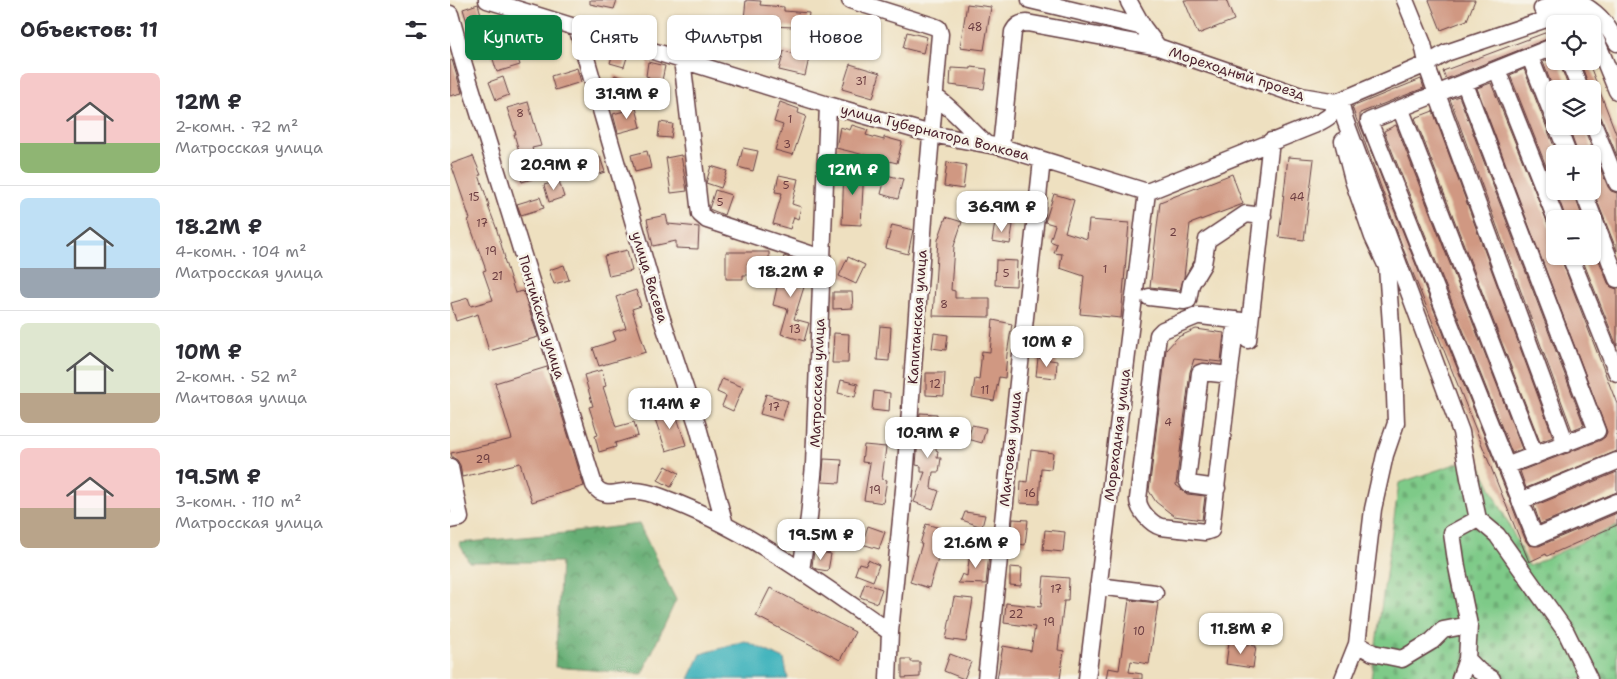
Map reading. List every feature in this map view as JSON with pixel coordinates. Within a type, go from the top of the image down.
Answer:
[{"type":"street","name":"улица Губернатора Волкова","points":[[487,0],[572,26]]},
{"type":"street","name":"Капитанская улица","points":[[850,0],[938,28],[940,34],[924,205],[906,470],[890,632],[888,679]]},
{"type":"street","name":"Мореходный проезд","points":[[1129,0],[1143,27],[1158,48],[1300,96],[1337,105]]},
{"type":"street","points":[[1405,0],[1428,63],[1429,72],[1566,444]]},
{"type":"street","points":[[1446,53],[1457,42],[1466,37],[1568,0]]},
{"type":"street","points":[[1574,0],[1598,14],[1617,43]]},
{"type":"street","points":[[1037,1],[1143,27]]},
{"type":"street","name":"Понтийская улица","points":[[450,14],[464,65],[594,485],[603,494],[634,490],[662,497],[725,525]]},
{"type":"street","points":[[1558,15],[1575,15]]},
{"type":"street","points":[[1146,192],[1314,125],[1337,105],[1446,53],[1546,19]]},
{"type":"street","points":[[934,96],[948,105],[970,130],[994,146],[1013,32],[1016,26],[1021,23],[1028,22],[1158,48]]},
{"type":"street","points":[[1546,50],[1369,121],[1535,537],[1617,502]]},
{"type":"street","points":[[1601,52],[1617,91]]},
{"type":"street","points":[[1530,57],[1546,98]]},
{"type":"street","name":"улица Васева","points":[[587,60],[659,310],[698,426],[725,525]]},
{"type":"street","points":[[682,60],[700,214],[707,220],[822,258]]},
{"type":"street","name":"улица Губернатора Волкова","points":[[685,60],[828,105],[931,134],[994,146],[1146,192]]},
{"type":"street","points":[[1497,70],[1552,210]]},
{"type":"street","points":[[1464,84],[1597,431],[1506,466]]},
{"type":"street","name":"Матросская улица","points":[[800,570],[810,509],[814,465],[828,105]]},
{"type":"street","points":[[1337,105],[1345,120],[1461,432],[1478,519],[1497,535],[1566,632],[1588,679]]},
{"type":"street","points":[[1337,105],[1353,180],[1373,237],[1387,268],[1396,423],[1385,455],[1373,509],[1357,644],[1343,679]]},
{"type":"street","points":[[1400,110],[1535,456]]},
{"type":"street","points":[[1598,135],[1617,183]]},
{"type":"street","points":[[1243,321],[1196,316],[1158,334],[1138,504],[1155,525],[1161,528],[1208,532],[1212,526],[1230,375],[1243,321],[1263,216],[1271,141]]},
{"type":"street","name":"Мачтовая улица","points":[[986,679],[1042,160]]},
{"type":"street","name":"Мореходная улица","points":[[1087,679],[1146,192]]},
{"type":"street","points":[[1586,200],[1617,279]]},
{"type":"street","points":[[1149,297],[1188,300],[1191,284],[1203,264],[1207,240],[1246,214],[1263,216]]},
{"type":"street","points":[[1574,265],[1617,373]]},
{"type":"street","points":[[1243,321],[1248,340]]},
{"type":"street","points":[[1217,488],[1191,485],[1187,482],[1199,376],[1201,372],[1230,375]]},
{"type":"street","points":[[1520,501],[1617,461]]},
{"type":"street","points":[[450,466],[455,519]]},
{"type":"street","points":[[1460,679],[1467,659],[1469,625],[1452,533],[1478,519]]},
{"type":"street","points":[[725,525],[800,570],[890,632]]},
{"type":"street","points":[[1098,586],[1155,593]]},
{"type":"street","points":[[1357,644],[1373,653],[1402,658],[1432,641],[1443,630],[1469,625]]},
{"type":"street","points":[[1467,659],[1479,671],[1492,679]]},
{"type":"green space","points":[[1476,457],[1529,566],[1617,526],[1617,679],[1371,679],[1399,483]]},
{"type":"green space","points":[[639,524],[676,600],[642,674],[555,667],[561,562],[469,562],[459,543],[566,533]]},
{"type":"water","points":[[745,641],[784,659],[788,679],[689,679],[701,654]]},
{"type":"building","points":[[590,0],[617,0],[614,9],[590,4]]},
{"type":"building","points":[[746,0],[761,1],[760,5],[784,7],[784,11],[809,13],[809,15],[791,15],[791,27],[781,26],[781,15],[744,15]]},
{"type":"building","points":[[1184,0],[1226,0],[1234,20],[1198,34]]},
{"type":"building","points":[[1429,0],[1475,0],[1467,20],[1441,30]]},
{"type":"building","points":[[478,4],[481,15],[465,16],[463,9]]},
{"type":"building","points":[[967,4],[991,7],[984,50],[960,47]]},
{"type":"building","points":[[907,32],[927,37],[923,53],[903,48]]},
{"type":"building","points":[[1546,32],[1546,39],[1446,79],[1443,71]]},
{"type":"building","points":[[784,51],[791,53],[791,60],[809,60],[805,76],[779,70]]},
{"type":"building","points":[[452,60],[462,93],[450,96],[450,61]]},
{"type":"building","points":[[493,60],[518,60],[520,65],[497,72]]},
{"type":"building","points":[[611,60],[626,60],[624,67],[610,63]]},
{"type":"building","points":[[648,62],[665,66],[660,90],[665,91],[663,104],[644,100],[649,77],[646,76]]},
{"type":"building","points":[[850,64],[880,73],[873,98],[842,89]]},
{"type":"building","points":[[971,67],[987,69],[984,89],[950,85],[951,68],[971,69]]},
{"type":"building","points":[[577,68],[581,82],[555,90],[551,76]]},
{"type":"building","points":[[1524,69],[1546,126],[1546,135],[1550,135],[1554,145],[1546,145],[1546,166],[1510,75]]},
{"type":"building","points":[[1546,70],[1562,70],[1566,80],[1550,80]]},
{"type":"building","points":[[1583,70],[1591,70],[1595,80],[1587,80]]},
{"type":"building","points":[[615,75],[630,81],[624,95],[609,89]]},
{"type":"building","points":[[503,77],[509,95],[496,100],[489,82]]},
{"type":"building","points":[[1421,79],[1424,88],[1360,113],[1360,124],[1526,541],[1529,545],[1539,546],[1617,513],[1617,525],[1529,562],[1404,251],[1352,107]]},
{"type":"building","points":[[1491,83],[1546,219],[1546,265],[1563,265],[1617,404],[1617,451],[1526,488],[1520,471],[1601,440],[1607,432],[1477,88]]},
{"type":"building","points":[[1601,95],[1617,136],[1617,156],[1601,117]]},
{"type":"building","points":[[1459,96],[1584,425],[1572,430],[1450,99]]},
{"type":"building","points":[[528,102],[541,146],[532,148],[541,176],[522,182],[517,168],[523,165],[514,134],[516,134],[507,108]]},
{"type":"building","points":[[780,102],[799,109],[798,113],[806,116],[793,155],[775,150],[783,125],[774,122]]},
{"type":"building","points":[[636,108],[641,127],[618,133],[613,114]]},
{"type":"building","points":[[1433,111],[1553,437],[1540,442],[1415,118]]},
{"type":"building","points":[[660,122],[673,124],[671,138],[658,137]]},
{"type":"building","points":[[852,125],[868,130],[866,135],[902,142],[897,163],[836,148],[840,127],[850,130]]},
{"type":"building","points":[[1396,125],[1522,449],[1512,453],[1384,131]]},
{"type":"building","points":[[1571,135],[1587,135],[1591,145],[1575,145]]},
{"type":"building","points":[[743,148],[758,151],[753,171],[738,167]]},
{"type":"building","points":[[647,151],[651,168],[635,172],[631,155]]},
{"type":"building","points":[[681,155],[687,191],[671,193],[666,158]]},
{"type":"building","points":[[473,156],[481,175],[479,175],[515,293],[523,291],[538,337],[489,351],[478,314],[456,321],[451,303],[468,298],[471,306],[493,300],[483,271],[486,270],[451,164]]},
{"type":"building","points":[[600,157],[605,172],[583,179],[579,164]]},
{"type":"building","points":[[1288,157],[1314,159],[1304,240],[1279,237]]},
{"type":"building","points":[[947,162],[966,165],[963,189],[944,186]]},
{"type":"building","points":[[711,166],[727,171],[721,188],[706,183]]},
{"type":"building","points":[[844,168],[864,168],[861,225],[842,224]]},
{"type":"building","points":[[1601,170],[1608,187],[1611,191],[1617,193],[1617,251],[1601,210],[1597,200],[1601,200]]},
{"type":"building","points":[[1232,174],[1243,204],[1190,224],[1184,277],[1180,290],[1150,287],[1160,202]]},
{"type":"building","points":[[779,175],[798,179],[792,204],[801,207],[798,219],[794,217],[790,229],[773,224],[782,193],[775,192]]},
{"type":"building","points":[[886,175],[903,179],[898,199],[881,194]]},
{"type":"building","points":[[559,181],[564,197],[549,202],[544,185]]},
{"type":"building","points":[[715,190],[731,195],[724,215],[709,209]]},
{"type":"building","points":[[1054,194],[1074,200],[1065,232],[1087,239],[1089,220],[1129,223],[1121,318],[1080,314],[1084,276],[1060,268],[1062,254],[1054,253],[1057,244],[1050,241],[1055,225],[1045,222]]},
{"type":"building","points":[[540,197],[544,208],[521,215],[517,204]]},
{"type":"building","points":[[1559,200],[1576,200],[1580,210],[1563,210]]},
{"type":"building","points":[[666,215],[668,224],[699,227],[698,249],[676,248],[676,241],[653,246],[647,219]]},
{"type":"building","points":[[946,217],[962,222],[954,246],[951,290],[955,291],[955,298],[990,298],[990,317],[933,316],[938,240]]},
{"type":"building","points":[[995,222],[1013,225],[1010,244],[992,241]]},
{"type":"building","points":[[892,225],[913,230],[908,254],[886,248]]},
{"type":"building","points":[[627,250],[632,271],[609,276],[604,256]]},
{"type":"building","points":[[726,252],[769,252],[769,275],[743,275],[743,279],[726,279]]},
{"type":"building","points":[[784,256],[804,263],[799,286],[804,287],[794,319],[809,323],[804,341],[781,334],[788,309],[773,305]]},
{"type":"building","points":[[848,257],[865,265],[856,284],[839,276]]},
{"type":"building","points":[[996,260],[1017,261],[1016,286],[995,285]]},
{"type":"building","points":[[564,265],[569,280],[554,284],[549,270]]},
{"type":"building","points":[[1585,265],[1601,265],[1608,283],[1611,287],[1617,289],[1617,346]]},
{"type":"building","points":[[636,290],[641,306],[632,309],[646,352],[599,366],[593,348],[616,340],[613,332],[626,328],[616,297]]},
{"type":"building","points":[[833,292],[852,292],[853,308],[833,309]]},
{"type":"building","points":[[993,320],[1012,324],[1005,378],[999,377],[994,401],[972,397],[975,379],[979,380],[982,351],[990,352]]},
{"type":"building","points":[[880,326],[891,327],[889,361],[877,360]]},
{"type":"building","points":[[1196,329],[1224,333],[1221,362],[1194,359],[1190,372],[1176,485],[1187,494],[1205,496],[1202,520],[1174,516],[1156,502],[1149,491],[1166,350],[1178,337]]},
{"type":"building","points":[[834,333],[849,334],[848,363],[832,363]]},
{"type":"building","points":[[934,333],[948,335],[946,350],[932,348]]},
{"type":"building","points":[[1038,358],[1057,361],[1056,378],[1036,376]]},
{"type":"building","points":[[547,367],[584,486],[532,502],[520,463],[462,477],[460,465],[452,457],[451,453],[512,439],[495,383]]},
{"type":"building","points":[[602,370],[606,386],[603,387],[616,427],[634,422],[638,436],[615,443],[616,447],[599,452],[595,436],[598,435],[589,407],[593,406],[584,375]]},
{"type":"building","points":[[926,373],[945,373],[944,396],[926,395]]},
{"type":"building","points":[[722,379],[743,387],[733,411],[722,406],[726,396],[717,392]]},
{"type":"building","points":[[841,380],[858,384],[855,397],[838,393]]},
{"type":"building","points":[[874,391],[890,393],[889,412],[872,410]]},
{"type":"building","points":[[766,394],[788,401],[782,420],[760,414]]},
{"type":"building","points":[[674,408],[686,445],[666,451],[654,416]]},
{"type":"building","points":[[920,413],[937,414],[936,450],[938,451],[937,458],[941,458],[939,472],[933,472],[931,488],[939,491],[933,509],[914,502],[925,472],[921,472],[921,466],[916,465]]},
{"type":"building","points":[[972,425],[986,428],[982,443],[968,439]]},
{"type":"building","points":[[864,445],[886,447],[882,479],[887,480],[883,503],[864,500],[870,463],[862,462]]},
{"type":"building","points":[[1031,450],[1053,453],[1051,469],[1041,468],[1039,504],[1020,503],[1021,481],[1027,482]]},
{"type":"building","points":[[824,459],[842,460],[840,483],[822,482]]},
{"type":"building","points":[[666,466],[679,473],[671,487],[658,480]]},
{"type":"building","points":[[1617,472],[1617,492],[1540,524],[1534,506]]},
{"type":"building","points":[[965,512],[985,515],[982,527],[962,520]]},
{"type":"building","points":[[1013,519],[1028,520],[1025,545],[1011,543]]},
{"type":"building","points":[[926,524],[947,530],[929,588],[910,582]]},
{"type":"building","points":[[868,526],[885,532],[879,549],[862,544]]},
{"type":"building","points":[[1045,530],[1065,532],[1063,552],[1043,550]]},
{"type":"building","points":[[814,551],[831,554],[828,571],[816,569],[812,566]]},
{"type":"building","points":[[970,552],[989,554],[986,584],[958,583],[962,574],[967,576]]},
{"type":"building","points":[[868,560],[879,565],[873,581],[855,574],[859,563],[866,565]]},
{"type":"building","points":[[1010,567],[1022,568],[1021,586],[1010,585]]},
{"type":"building","points":[[1044,576],[1069,578],[1068,601],[1064,601],[1058,650],[1064,651],[1060,679],[997,679],[1003,646],[1031,651],[1035,627],[1004,623],[1006,603],[1041,607]]},
{"type":"building","points":[[865,583],[882,589],[877,603],[860,597]]},
{"type":"building","points":[[770,588],[855,632],[840,660],[756,616]]},
{"type":"building","points":[[954,597],[973,599],[966,642],[946,639]]},
{"type":"building","points":[[1129,600],[1158,603],[1149,664],[1131,661],[1129,672],[1142,674],[1142,679],[1106,679],[1108,668],[1119,670]]},
{"type":"building","points":[[1229,642],[1256,646],[1253,668],[1226,664]]},
{"type":"building","points":[[950,654],[971,662],[964,679],[944,671]]},
{"type":"building","points":[[902,659],[920,662],[920,677],[902,678]]}]
